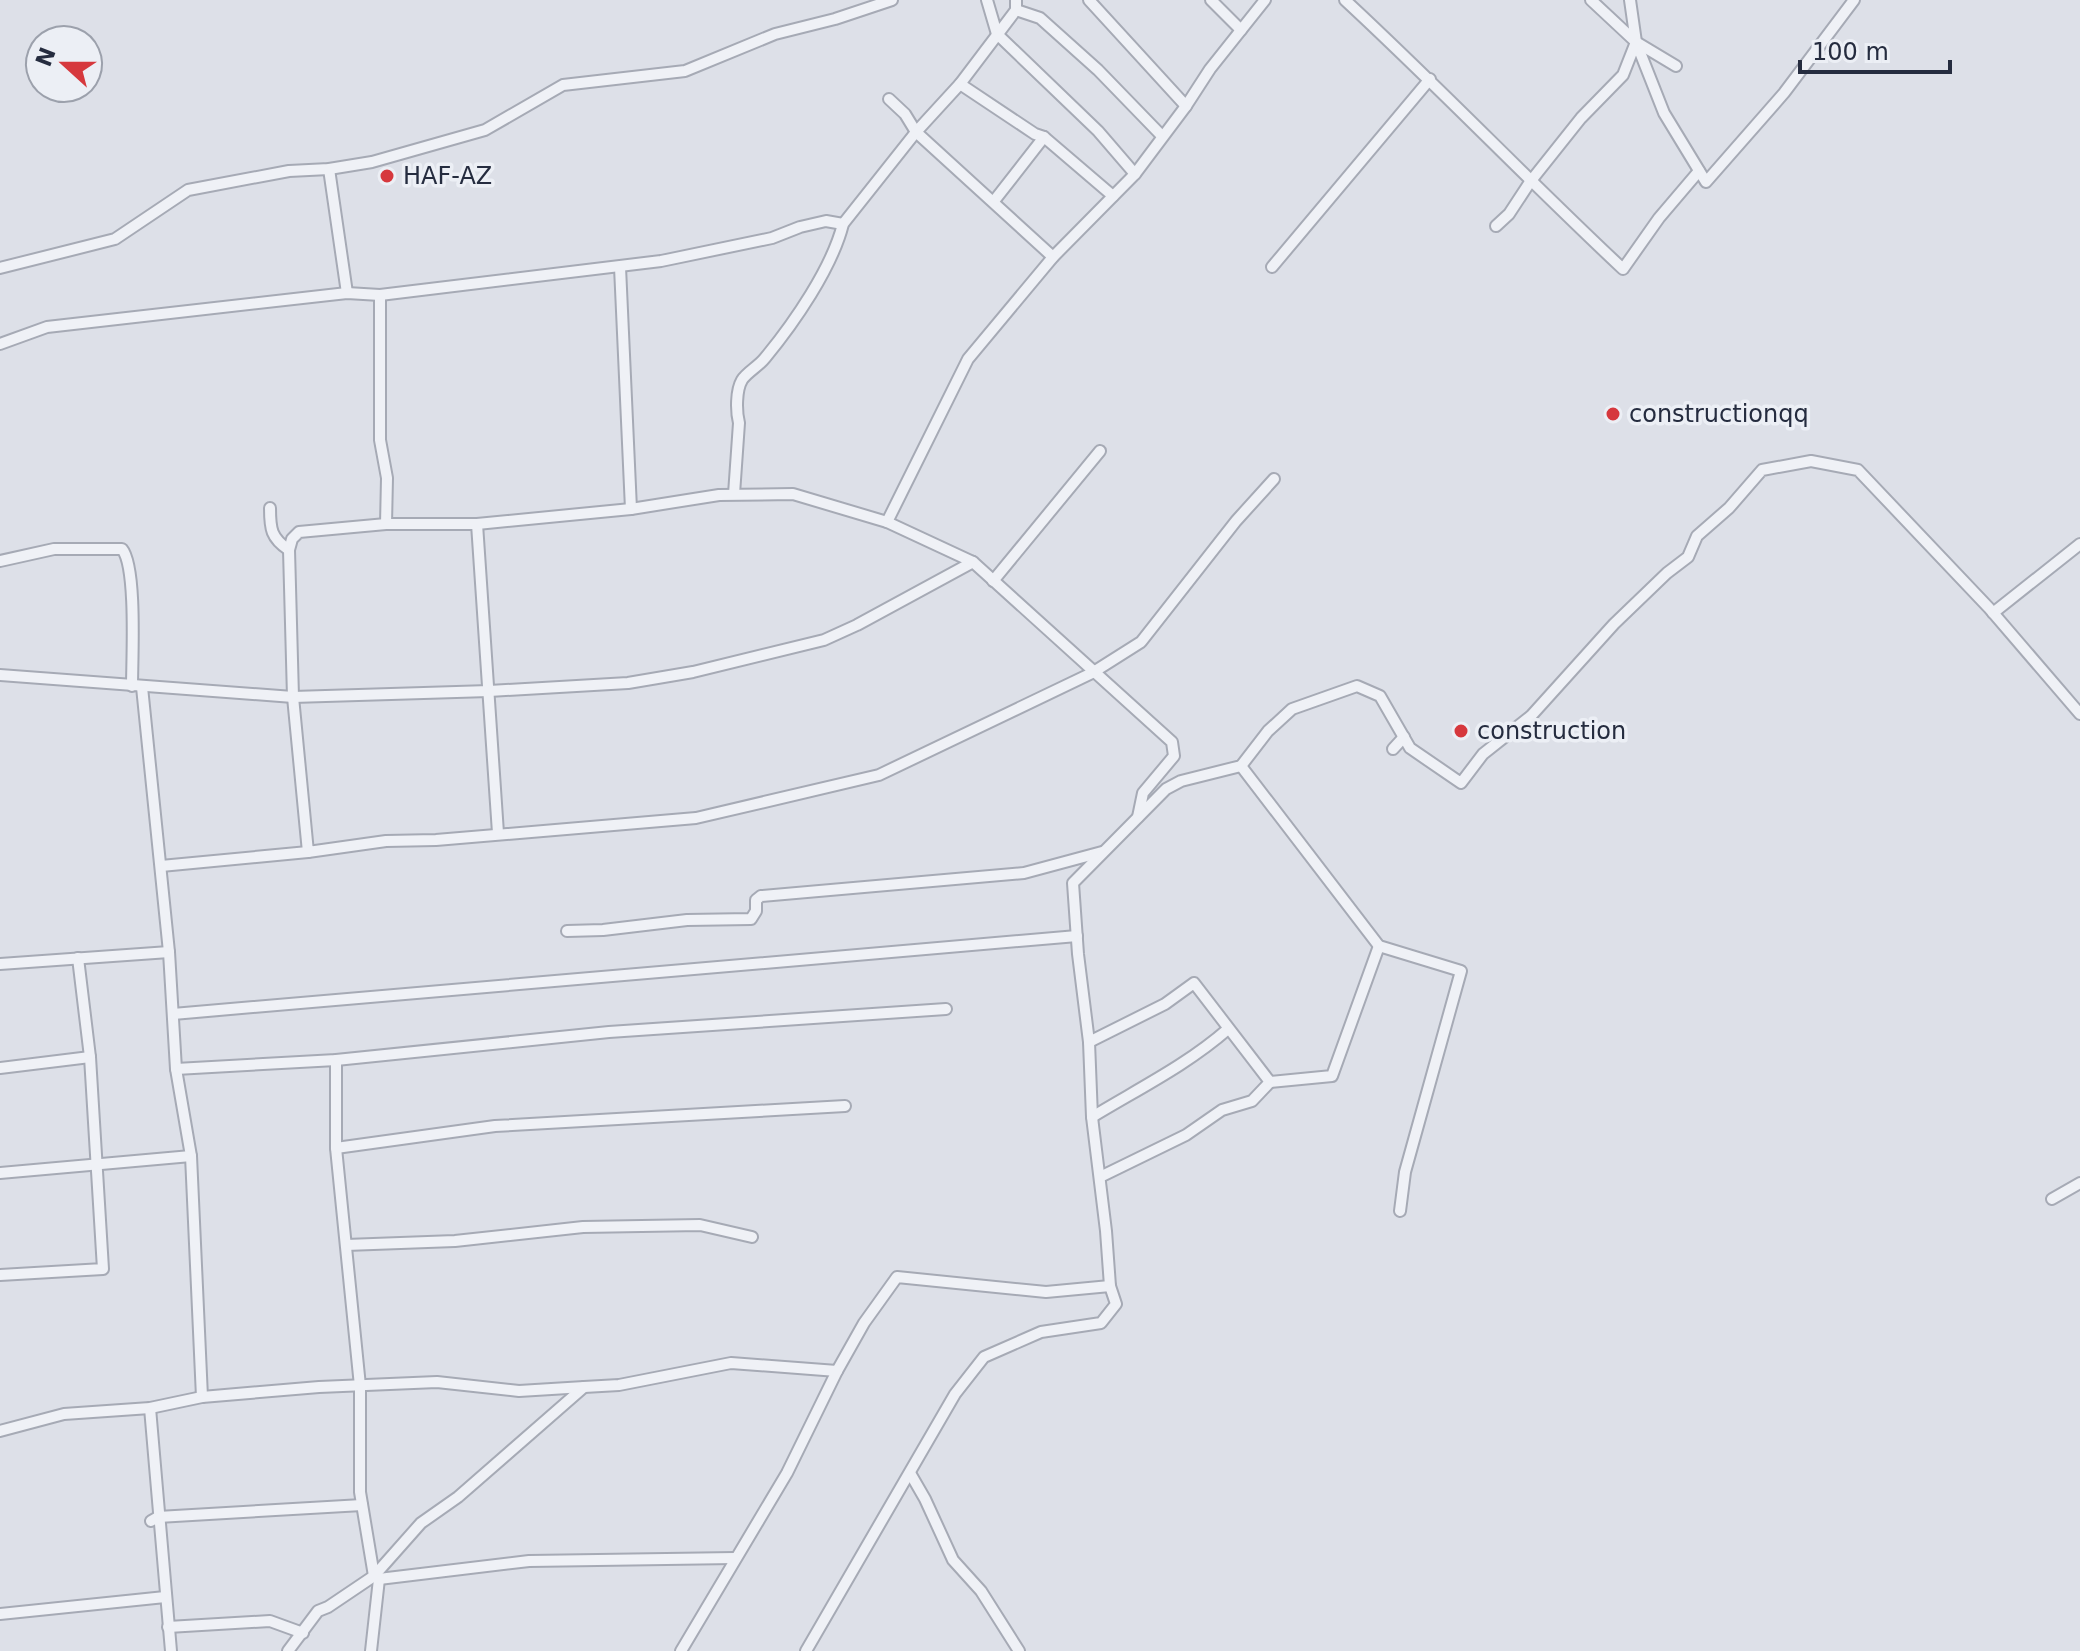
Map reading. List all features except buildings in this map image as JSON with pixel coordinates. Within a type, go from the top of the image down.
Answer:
[{"type":"street","points":[[0,268],[115,239],[188,190],[289,171],[372,162],[485,130],[563,85],[685,71],[775,34],[892,0]]},
{"type":"street","points":[[987,0],[997,34],[1098,131],[1135,174]]},
{"type":"street","points":[[1089,0],[1186,106]]},
{"type":"street","points":[[1211,0],[1241,30]]},
{"type":"street","points":[[887,522],[968,359],[1053,257],[1135,174],[1210,69],[1265,0]]},
{"type":"street","points":[[1345,0],[1623,269],[1659,218],[1699,171]]},
{"type":"street","points":[[1591,0],[1636,42],[1676,66]]},
{"type":"street","points":[[1630,0],[1636,42],[1664,113],[1706,182],[1784,93],[1854,0]]},
{"type":"street","points":[[734,494],[739,423],[737,411],[742,380],[762,362],[798,316],[839,240],[843,224],[916,132],[960,84],[1016,5],[1040,18],[1098,70],[1162,136]]},
{"type":"street","points":[[1496,226],[1509,214],[1581,118],[1623,75],[1636,42]]},
{"type":"street","points":[[1272,267],[1430,79]]},
{"type":"street","points":[[960,84],[1044,137],[1113,196]]},
{"type":"street","points":[[889,99],[905,114],[916,132],[1053,257]]},
{"type":"street","points":[[994,201],[1044,137]]},
{"type":"street","points":[[329,169],[347,293]]},
{"type":"street","points":[[0,344],[47,327],[347,293],[380,295],[620,267],[710,252],[772,238],[826,221],[843,224]]},
{"type":"street","points":[[620,267],[631,509]]},
{"type":"street","points":[[380,295],[380,440],[387,478],[386,524]]},
{"type":"street","points":[[993,581],[1100,451]]},
{"type":"street","points":[[806,1651],[955,1394],[984,1357],[1041,1332],[1101,1323],[1116,1304],[1110,1286],[1092,1117],[1089,1042],[1073,883],[1166,789],[1181,781],[1241,766],[1268,731],[1292,709],[1357,686],[1380,696],[1410,748],[1461,783],[1483,754],[1531,716],[1614,624],[1688,557],[1697,536],[1729,508],[1762,470],[1811,461],[1858,470],[1993,613],[2080,714]]},
{"type":"street","points":[[161,866],[386,841],[436,840],[696,818],[879,775],[1092,673],[1141,642],[1236,521],[1274,479]]},
{"type":"street","points":[[308,852],[293,697],[289,550],[292,539],[299,532],[386,524],[477,524],[631,509],[734,494],[793,494],[887,522],[973,562],[1092,673],[1172,742],[1174,756],[1143,793],[1138,817]]},
{"type":"street","points":[[270,508],[270,531],[278,543],[289,550]]},
{"type":"street","points":[[477,524],[498,833]]},
{"type":"street","points":[[1993,613],[2080,544]]},
{"type":"street","points":[[0,561],[54,549],[122,549],[129,562],[137,687],[169,952],[176,1069],[191,1156],[202,1397]]},
{"type":"street","points":[[0,675],[293,697],[628,683],[824,640],[973,562]]},
{"type":"street","points":[[1393,749],[1404,737]]},
{"type":"street","points":[[1241,766],[1379,946],[1457,970],[1461,974],[1411,1147],[1400,1211]]},
{"type":"street","points":[[567,931],[687,920],[751,919],[756,911],[756,900],[761,896],[1024,873],[1104,851]]},
{"type":"street","points":[[173,1014],[1077,936]]},
{"type":"street","points":[[1100,1177],[1186,1135],[1222,1110],[1252,1101],[1270,1082],[1332,1076],[1379,946]]},
{"type":"street","points":[[0,964],[169,952]]},
{"type":"street","points":[[0,1275],[103,1269],[90,1057],[78,958]]},
{"type":"street","points":[[1089,1042],[1165,1004],[1194,983],[1270,1082]]},
{"type":"street","points":[[176,1069],[336,1060],[609,1032],[946,1009]]},
{"type":"street","points":[[1092,1117],[1171,1071],[1228,1029]]},
{"type":"street","points":[[0,1068],[90,1057]]},
{"type":"street","points":[[336,1060],[336,1148],[360,1386],[362,1505],[377,1578],[371,1651]]},
{"type":"street","points":[[336,1148],[495,1126],[845,1106]]},
{"type":"street","points":[[0,1173],[191,1156]]},
{"type":"street","points":[[2052,1199],[2080,1183]]},
{"type":"street","points":[[346,1245],[455,1241],[583,1227],[700,1225],[752,1237]]},
{"type":"street","points":[[681,1651],[787,1473],[864,1323],[897,1277],[1046,1292],[1110,1286]]},
{"type":"street","points":[[0,1431],[64,1414],[150,1408],[202,1397],[437,1382],[519,1391],[619,1385],[731,1363],[837,1371]]},
{"type":"street","points":[[288,1651],[318,1611],[377,1578],[421,1523],[458,1497],[584,1387]]},
{"type":"street","points":[[150,1408],[154,1519],[171,1651]]},
{"type":"street","points":[[910,1473],[953,1560],[981,1591],[1019,1651]]},
{"type":"street","points":[[154,1519],[362,1505]]},
{"type":"street","points":[[377,1578],[529,1561],[735,1558]]},
{"type":"street","points":[[0,1614],[165,1597]]},
{"type":"street","points":[[168,1627],[270,1621],[303,1633]]},
{"type":"place","name":"HAF-AZ","points":[[387,176]]},
{"type":"place","name":"constructionqq","points":[[1613,414]]},
{"type":"place","name":"construction","points":[[1461,731]]}]
